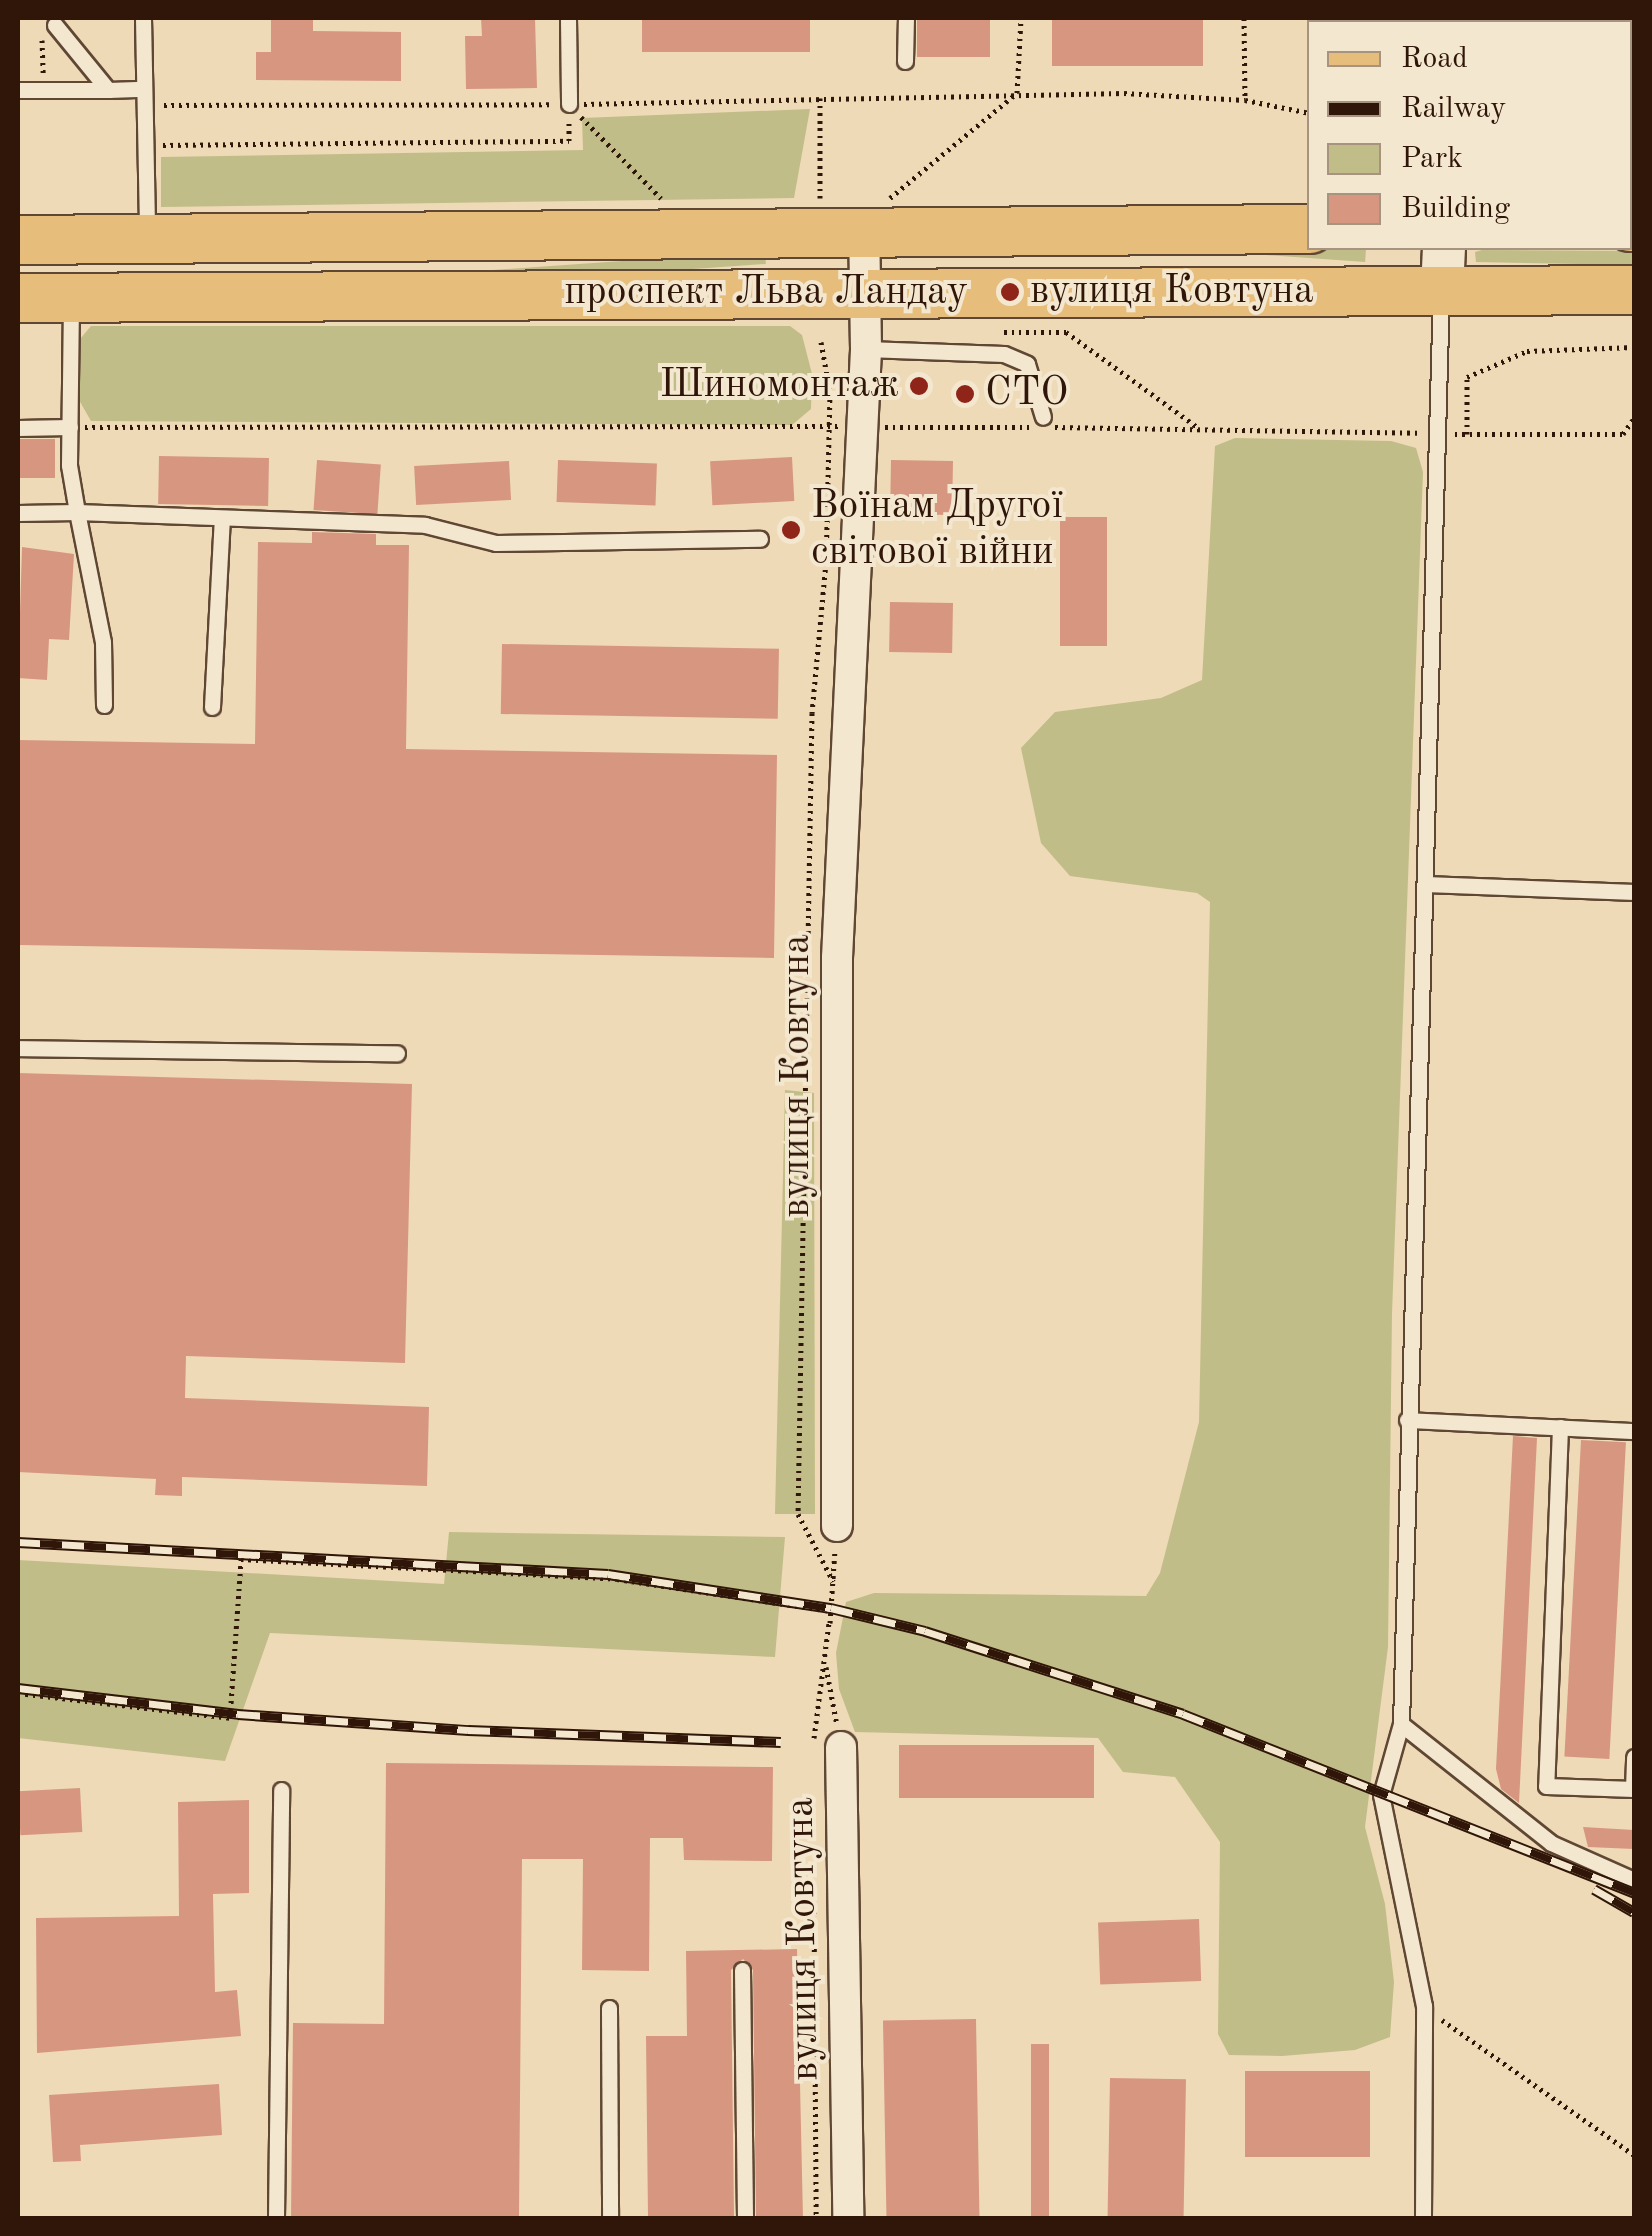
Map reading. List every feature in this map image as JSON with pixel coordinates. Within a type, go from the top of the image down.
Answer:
[{"type":"main road","name":"проспект Льва Ландау","points":[[18,240],[858,208],[1307,228]]},
{"type":"main road","name":"проспект Льва Ландау","points":[[18,298],[866,292],[1443,269],[1634,290]]},
{"type":"street","name":"вулиця Ковтуна","points":[[837,1526],[837,958],[866,350],[866,292],[858,208]]},
{"type":"street","name":"вулиця Ковтуна","points":[[842,1748],[848,2218]]},
{"type":"lane","points":[[142,18],[147,238]]},
{"type":"lane","points":[[568,18],[568,104]]},
{"type":"lane","points":[[906,18],[906,62]]},
{"type":"lane","points":[[48,30],[108,90]]},
{"type":"lane","points":[[18,90],[108,90],[144,97]]},
{"type":"lane","points":[[1424,2218],[1424,2006],[1381,1795],[1401,1724],[1426,884],[1434,434],[1443,269]]},
{"type":"lane","points":[[71,298],[70,427],[78,512],[104,642],[104,705]]},
{"type":"lane","points":[[866,350],[1004,354],[1027,364],[1043,417]]},
{"type":"lane","points":[[18,428],[70,427]]},
{"type":"lane","points":[[18,513],[425,525],[496,543],[760,538]]},
{"type":"lane","points":[[212,707],[222,518]]},
{"type":"lane","points":[[1426,884],[1634,892]]},
{"type":"lane","points":[[18,1048],[397,1053]]},
{"type":"lane","points":[[1408,1420],[1634,1431]]},
{"type":"lane","points":[[1560,1427],[1546,1786],[1634,1788],[1634,1757]]},
{"type":"lane","points":[[1401,1724],[1551,1843],[1634,1880]]},
{"type":"lane","points":[[276,2218],[281,1790]]},
{"type":"lane","points":[[742,1970],[745,2218]]},
{"type":"lane","points":[[608,2008],[610,2218]]},
{"type":"path","points":[[802,198],[820,198],[858,208],[890,198],[1018,93],[1020,28],[1024,18]]},
{"type":"path","points":[[1244,18],[1244,100]]},
{"type":"path","points":[[44,90],[48,30]]},
{"type":"path","points":[[144,97],[568,104],[1018,93],[1244,100],[1307,112]]},
{"type":"path","points":[[820,98],[820,198]]},
{"type":"path","points":[[145,145],[569,141],[568,104]]},
{"type":"path","points":[[568,104],[664,202]]},
{"type":"path","points":[[994,332],[1066,332],[1198,428]]},
{"type":"path","points":[[1466,434],[1467,377],[1479,377],[1528,351],[1634,347]]},
{"type":"path","points":[[70,427],[863,426],[1623,434],[1634,418]]},
{"type":"path","name":"вулиця Ковтуна","points":[[837,1526],[825,1660],[842,1748]]},
{"type":"path","points":[[18,1693],[230,1718],[242,1559],[617,1579],[830,1611]]},
{"type":"path","points":[[1424,2006],[1522,2082],[1634,2155]]},
{"type":"green space","points":[[810,109],[794,198],[161,207],[161,157],[583,150],[582,118]]},
{"type":"green space","points":[[931,219],[1307,245],[1307,250],[1366,250],[1365,262],[930,232]]},
{"type":"green space","points":[[765,251],[766,264],[21,316],[20,303]]},
{"type":"green space","points":[[1634,251],[1634,265],[1476,262],[1475,252]]},
{"type":"green space","points":[[91,326],[790,326],[802,335],[812,374],[811,409],[792,425],[91,421],[79,400],[80,339]]},
{"type":"green space","points":[[1235,438],[1391,441],[1416,448],[1423,472],[1392,1314],[1388,1647],[1365,1827],[1385,1904],[1394,1982],[1390,2037],[1355,2050],[1282,2056],[1229,2055],[1218,2034],[1220,1842],[1175,1777],[1123,1772],[1098,1738],[855,1732],[839,1689],[836,1653],[846,1602],[874,1593],[1146,1596],[1160,1573],[1199,1422],[1210,902],[1197,893],[1070,876],[1041,843],[1021,748],[1055,712],[1161,698],[1202,680],[1215,446]]},
{"type":"green space","points":[[785,1090],[814,1093],[815,1514],[775,1514]]},
{"type":"green space","points":[[449,1532],[785,1537],[775,1657],[270,1633],[225,1761],[18,1738],[18,1560],[444,1584]]},
{"type":"building","points":[[271,18],[313,18],[313,31],[401,32],[401,81],[256,80],[256,52],[271,52]]},
{"type":"building","points":[[481,18],[535,18],[537,88],[466,89],[465,36],[482,36]]},
{"type":"building","points":[[642,18],[810,18],[810,52],[642,52]]},
{"type":"building","points":[[917,18],[990,18],[990,57],[917,57]]},
{"type":"building","points":[[1052,18],[1203,18],[1203,66],[1052,66]]},
{"type":"building","points":[[18,439],[55,439],[55,478],[18,478]]},
{"type":"building","points":[[159,456],[269,458],[268,506],[158,504]]},
{"type":"building","points":[[792,457],[794,501],[712,505],[710,461]]},
{"type":"building","points":[[317,460],[381,464],[377,514],[314,510]]},
{"type":"building","points":[[558,460],[657,463],[655,505],[557,502]]},
{"type":"building","points":[[891,460],[953,461],[952,515],[890,514]]},
{"type":"building","points":[[509,461],[511,500],[416,505],[414,466]]},
{"type":"building","points":[[1060,517],[1107,517],[1107,646],[1060,646]]},
{"type":"building","points":[[312,532],[376,534],[376,545],[409,545],[406,749],[777,755],[774,958],[18,945],[18,740],[255,744],[258,542],[312,543]]},
{"type":"building","points":[[22,547],[74,554],[69,640],[49,639],[47,680],[18,678]]},
{"type":"building","points":[[890,602],[953,603],[952,653],[889,652]]},
{"type":"building","points":[[502,644],[779,649],[778,719],[501,714]]},
{"type":"building","points":[[18,1073],[412,1084],[405,1363],[186,1356],[185,1398],[429,1407],[427,1486],[182,1477],[182,1496],[155,1495],[156,1479],[18,1472]]},
{"type":"building","points":[[1513,1436],[1537,1438],[1519,1803],[1501,1789],[1496,1769]]},
{"type":"building","points":[[1581,1440],[1626,1442],[1609,1759],[1564,1757]]},
{"type":"building","points":[[899,1745],[1094,1745],[1094,1798],[899,1798]]},
{"type":"building","points":[[386,1763],[773,1767],[772,1861],[684,1860],[683,1838],[650,1838],[649,1971],[582,1970],[583,1859],[522,1859],[519,2218],[291,2218],[293,2023],[384,2024]]},
{"type":"building","points":[[80,1788],[82,1832],[20,1835],[18,1791]]},
{"type":"building","points":[[249,1800],[249,1893],[213,1894],[215,1992],[237,1990],[241,2036],[37,2053],[36,1918],[179,1916],[178,1802]]},
{"type":"building","points":[[1583,1827],[1634,1830],[1634,1849],[1588,1847]]},
{"type":"building","points":[[1199,1919],[1201,1981],[1100,1984],[1098,1923]]},
{"type":"building","points":[[797,1949],[803,2218],[756,2218],[753,1970],[743,1959],[731,1970],[734,2218],[648,2218],[646,2036],[687,2036],[686,1951]]},
{"type":"building","points":[[976,2019],[979,2218],[886,2218],[883,2021]]},
{"type":"building","points":[[1031,2044],[1049,2044],[1049,2218],[1031,2218]]},
{"type":"building","points":[[1245,2071],[1370,2071],[1370,2157],[1245,2157]]},
{"type":"building","points":[[1110,2078],[1186,2079],[1184,2218],[1108,2218]]},
{"type":"building","points":[[219,2084],[222,2135],[80,2145],[81,2161],[53,2162],[49,2095]]},
{"type":"railway","points":[[18,1542],[608,1574],[831,1608],[925,1631],[1183,1714],[1634,1893]]},
{"type":"railway","points":[[18,1688],[238,1714],[468,1730],[781,1742]]},
{"type":"railway","points":[[1594,1889],[1634,1912]]},
{"type":"place","name":"вулиця Ковтуна","points":[[1010,292]]},
{"type":"place","name":"Шиномонтаж","points":[[919,386]]},
{"type":"place","name":"СТО","points":[[965,394]]},
{"type":"place","name":"Воїнам Другої світової війни","points":[[791,530]]}]
